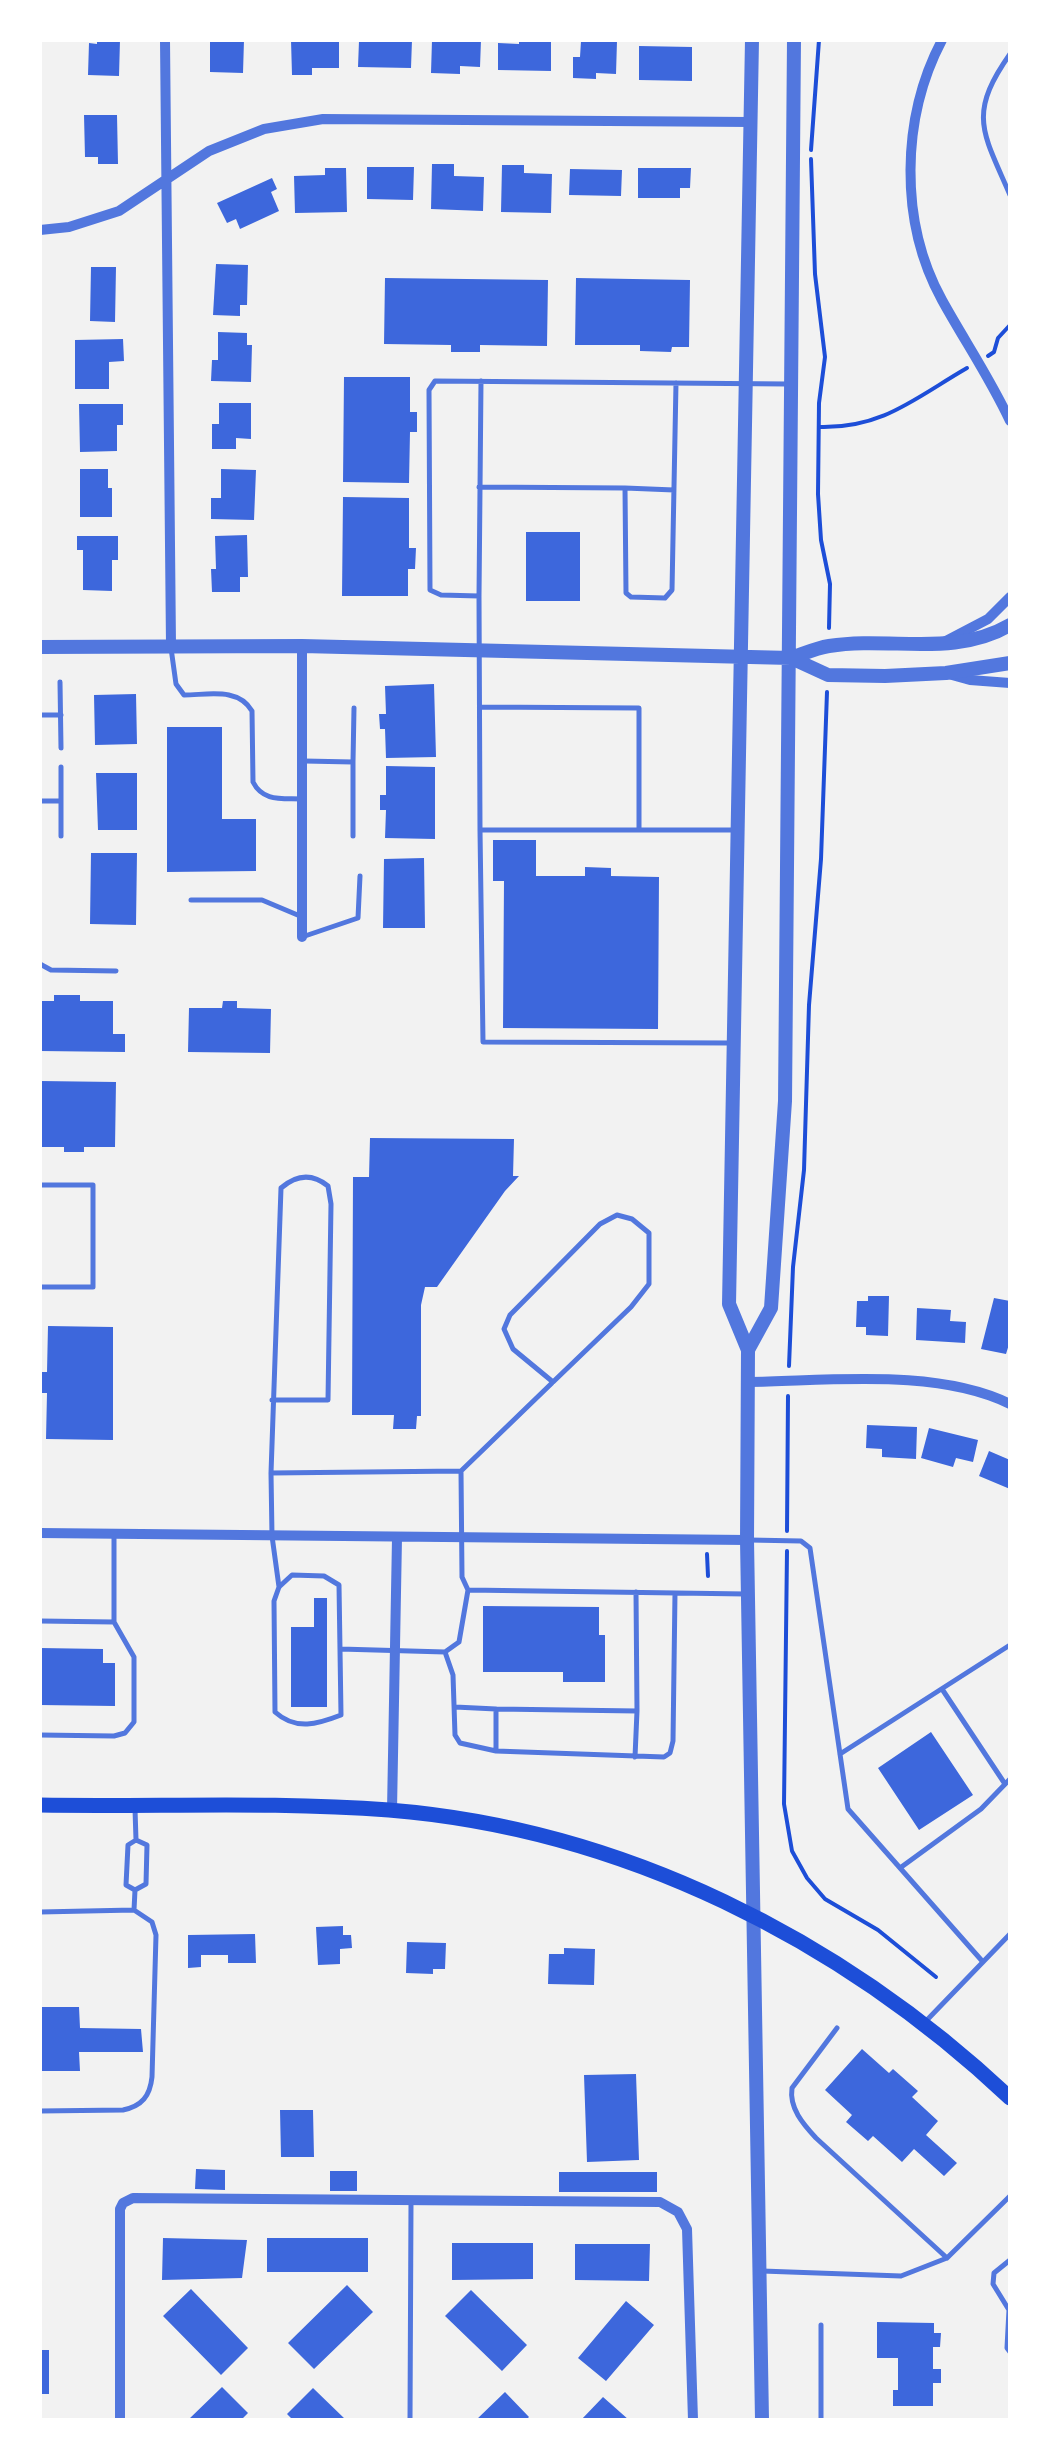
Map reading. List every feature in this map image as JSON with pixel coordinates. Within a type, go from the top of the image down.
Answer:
[{"type":"main road","points":[[40,1805],[392,1810],[495,1826],[578,1846],[643,1867],[752,1914],[898,2002],[1010,2098]]},
{"type":"street","points":[[165,40],[171,645]]},
{"type":"street","points":[[752,40],[730,1304],[748,1350],[749,1382],[747,1540],[762,2420]]},
{"type":"street","points":[[748,1350],[771,1308],[782,1168],[791,658],[794,40]]},
{"type":"street","points":[[942,40],[922,91],[912,134],[914,221],[934,284],[1010,420]]},
{"type":"street","points":[[40,230],[68,227],[119,211],[209,151],[264,129],[323,120],[751,122]]},
{"type":"street","points":[[940,645],[988,620],[1010,597]]},
{"type":"street","points":[[40,647],[302,646],[791,658],[828,646],[940,645],[989,636],[1010,625]]},
{"type":"street","points":[[302,646],[302,937]]},
{"type":"street","points":[[791,658],[828,675],[946,674],[1010,663]]},
{"type":"street","points":[[946,674],[1010,683]]},
{"type":"street","points":[[749,1382],[913,1381],[986,1393],[1010,1404]]},
{"type":"street","points":[[40,1534],[747,1540]]},
{"type":"street","points":[[392,1810],[397,1538]]},
{"type":"street","points":[[120,2420],[120,2209],[127,2199],[660,2202],[678,2212],[687,2229],[693,2420]]},
{"type":"lane","points":[[1010,54],[990,82],[982,111],[984,133],[1010,195]]},
{"type":"lane","points":[[478,596],[441,595],[430,590],[429,390],[435,381],[790,384]]},
{"type":"lane","points":[[481,381],[478,707],[483,1042],[733,1043]]},
{"type":"lane","points":[[625,488],[626,593],[665,598],[672,590],[676,382]]},
{"type":"lane","points":[[479,487],[674,490]]},
{"type":"lane","points":[[171,645],[176,684],[184,695],[234,694],[252,710],[253,782],[258,792],[268,798],[302,800]]},
{"type":"lane","points":[[60,682],[61,748]]},
{"type":"lane","points":[[478,707],[639,708],[639,830]]},
{"type":"lane","points":[[352,836],[354,708]]},
{"type":"lane","points":[[40,715],[60,715]]},
{"type":"lane","points":[[302,761],[353,762]]},
{"type":"lane","points":[[60,766],[60,836]]},
{"type":"lane","points":[[40,801],[60,801]]},
{"type":"lane","points":[[480,830],[738,830]]},
{"type":"lane","points":[[302,937],[358,918],[360,876]]},
{"type":"lane","points":[[191,900],[262,900],[302,916]]},
{"type":"lane","points":[[40,964],[51,970],[116,971]]},
{"type":"lane","points":[[272,1400],[328,1400],[331,1204],[328,1186],[320,1179],[301,1176],[280,1188],[272,1400],[271,1473],[278,1588],[274,1600],[275,1712],[300,1724],[316,1725],[341,1715],[339,1585],[324,1576],[292,1575],[278,1588]]},
{"type":"lane","points":[[40,1185],[93,1185],[94,1287],[40,1287]]},
{"type":"lane","points":[[271,1473],[461,1472],[631,1307],[649,1284],[649,1233],[632,1218],[617,1215],[600,1224],[510,1315],[504,1328],[513,1349],[553,1382]]},
{"type":"lane","points":[[340,1649],[446,1652],[459,1642],[468,1590],[462,1577],[461,1472]]},
{"type":"lane","points":[[40,1735],[114,1736],[134,1722],[134,1657],[114,1622],[114,1534]]},
{"type":"lane","points":[[747,1540],[801,1541],[810,1548],[848,1809],[983,1962]]},
{"type":"lane","points":[[468,1590],[748,1594]]},
{"type":"lane","points":[[635,1757],[636,1592]]},
{"type":"lane","points":[[446,1652],[454,1675],[456,1735],[460,1744],[496,1751],[650,1758],[670,1753],[675,1593]]},
{"type":"lane","points":[[40,1621],[114,1622]]},
{"type":"lane","points":[[840,1754],[1010,1645]]},
{"type":"lane","points":[[900,1868],[981,1809],[1008,1782],[942,1689]]},
{"type":"lane","points":[[455,1707],[638,1710]]},
{"type":"lane","points":[[496,1709],[496,1751]]},
{"type":"lane","points":[[135,1806],[136,1840]]},
{"type":"lane","points":[[134,1890],[126,1885],[128,1845],[136,1840]]},
{"type":"lane","points":[[134,1890],[146,1884],[146,1845],[136,1840]]},
{"type":"lane","points":[[134,1890],[134,1910]]},
{"type":"lane","points":[[40,1912],[134,1910],[152,1922],[156,1935],[152,2076],[145,2099],[134,2108],[123,2110],[40,2111]]},
{"type":"lane","points":[[924,2023],[1010,1934]]},
{"type":"lane","points":[[837,2028],[792,2088],[791,2099],[802,2122],[947,2258]]},
{"type":"lane","points":[[759,2271],[901,2276],[947,2258],[1010,2196]]},
{"type":"lane","points":[[410,2202],[410,2420]]},
{"type":"lane","points":[[1010,2260],[994,2273],[994,2284],[1008,2310],[1010,2352]]},
{"type":"lane","points":[[821,2325],[821,2420]]},
{"type":"path","points":[[818,40],[811,152],[815,274],[825,357],[819,427],[820,518],[830,584],[828,646]]},
{"type":"path","points":[[819,427],[855,427],[878,420],[994,352],[998,338],[1010,325]]},
{"type":"path","points":[[828,675],[804,1170],[790,1305],[784,1804],[792,1850],[807,1878],[825,1899],[878,1930],[936,1977]]},
{"type":"path","points":[[707,1550],[708,1576]]},
{"type":"building","points":[[97,40],[120,40],[119,76],[88,75],[89,43],[97,44]]},
{"type":"building","points":[[210,40],[244,40],[243,73],[210,72]]},
{"type":"building","points":[[291,40],[339,40],[339,68],[312,68],[312,75],[292,75]]},
{"type":"building","points":[[412,40],[411,68],[358,67],[359,41]]},
{"type":"building","points":[[432,40],[481,40],[480,67],[460,66],[460,74],[431,73]]},
{"type":"building","points":[[519,40],[551,40],[551,71],[498,70],[498,43],[519,44]]},
{"type":"building","points":[[581,41],[617,41],[616,74],[596,73],[596,79],[573,78],[573,57],[580,57]]},
{"type":"building","points":[[639,46],[692,47],[692,81],[639,80]]},
{"type":"building","points":[[84,115],[117,115],[118,164],[98,164],[98,157],[85,157]]},
{"type":"building","points":[[432,164],[454,164],[454,176],[484,177],[483,211],[431,209]]},
{"type":"building","points":[[502,165],[524,165],[524,173],[552,174],[551,213],[501,212]]},
{"type":"building","points":[[367,167],[414,167],[413,200],[367,199]]},
{"type":"building","points":[[325,168],[346,168],[347,212],[295,213],[294,176],[325,175]]},
{"type":"building","points":[[638,168],[691,168],[690,188],[680,188],[680,198],[638,198]]},
{"type":"building","points":[[570,169],[622,170],[621,196],[569,195]]},
{"type":"building","points":[[272,178],[277,189],[271,192],[279,211],[240,229],[236,219],[227,223],[217,203]]},
{"type":"building","points":[[216,264],[248,265],[247,305],[240,305],[240,316],[213,315]]},
{"type":"building","points":[[91,267],[116,267],[115,322],[90,321]]},
{"type":"building","points":[[385,278],[548,280],[547,346],[480,345],[480,352],[451,352],[451,345],[384,344]]},
{"type":"building","points":[[576,278],[690,280],[689,347],[672,347],[671,352],[640,351],[640,345],[575,345]]},
{"type":"building","points":[[218,332],[247,333],[247,345],[252,345],[251,382],[211,381],[212,360],[218,360]]},
{"type":"building","points":[[123,339],[124,361],[109,362],[109,389],[75,389],[75,340]]},
{"type":"building","points":[[344,377],[410,377],[410,412],[417,412],[417,432],[410,432],[409,483],[343,482]]},
{"type":"building","points":[[219,403],[251,403],[251,439],[236,438],[236,449],[212,449],[212,424],[219,424]]},
{"type":"building","points":[[79,404],[123,404],[123,425],[117,425],[117,451],[80,452]]},
{"type":"building","points":[[80,469],[108,469],[112,517],[80,517]]},
{"type":"building","points":[[221,469],[256,470],[254,520],[211,519],[211,498],[221,498]]},
{"type":"building","points":[[343,497],[409,498],[409,548],[416,548],[415,569],[408,569],[408,596],[342,596]]},
{"type":"building","points":[[526,532],[580,532],[580,601],[526,601]]},
{"type":"building","points":[[247,535],[248,577],[240,577],[240,592],[212,592],[215,536]]},
{"type":"building","points":[[77,536],[118,536],[118,560],[112,560],[112,591],[83,590],[83,550],[77,550]]},
{"type":"building","points":[[434,684],[436,757],[386,758],[385,729],[380,729],[379,714],[386,714],[385,686]]},
{"type":"building","points":[[136,694],[137,744],[95,745],[94,695]]},
{"type":"building","points":[[167,727],[222,727],[222,819],[256,819],[256,871],[167,872]]},
{"type":"building","points":[[386,766],[435,767],[435,839],[385,838],[386,810],[380,810],[380,795],[386,795]]},
{"type":"building","points":[[96,773],[137,773],[137,830],[98,830]]},
{"type":"building","points":[[493,840],[536,840],[536,876],[585,876],[585,867],[611,868],[611,876],[659,877],[658,1029],[503,1028],[504,881],[493,881]]},
{"type":"building","points":[[91,853],[137,853],[136,925],[90,924]]},
{"type":"building","points":[[424,858],[425,928],[383,928],[384,859]]},
{"type":"building","points":[[54,995],[80,995],[80,1001],[113,1001],[113,1034],[125,1034],[125,1052],[40,1051],[40,1001],[54,1001]]},
{"type":"building","points":[[223,1001],[237,1001],[237,1008],[271,1009],[270,1053],[188,1052],[189,1008],[222,1008]]},
{"type":"building","points":[[40,1081],[116,1082],[115,1147],[84,1147],[84,1152],[64,1152],[64,1147],[40,1147]]},
{"type":"building","points":[[370,1138],[514,1139],[513,1176],[519,1176],[437,1287],[425,1287],[421,1305],[421,1416],[417,1416],[416,1429],[393,1429],[394,1415],[352,1415],[353,1177],[369,1177]]},
{"type":"building","points":[[868,1296],[889,1296],[888,1336],[866,1335],[866,1327],[856,1327],[857,1301],[868,1301]]},
{"type":"building","points":[[994,1298],[1010,1301],[1010,1341],[1006,1354],[981,1349]]},
{"type":"building","points":[[917,1308],[951,1310],[950,1321],[966,1322],[965,1343],[916,1340]]},
{"type":"building","points":[[48,1326],[113,1327],[113,1440],[46,1439],[47,1393],[41,1393],[41,1372],[47,1372]]},
{"type":"building","points":[[867,1425],[917,1427],[916,1459],[882,1457],[882,1449],[866,1448]]},
{"type":"building","points":[[929,1428],[978,1440],[973,1462],[956,1458],[953,1467],[921,1458]]},
{"type":"building","points":[[989,1451],[1010,1460],[1010,1489],[979,1476]]},
{"type":"building","points":[[314,1598],[327,1598],[327,1707],[291,1707],[291,1627],[314,1627]]},
{"type":"building","points":[[483,1606],[599,1607],[599,1635],[605,1635],[605,1682],[563,1682],[563,1672],[483,1672]]},
{"type":"building","points":[[40,1648],[103,1649],[103,1663],[115,1663],[115,1706],[40,1705]]},
{"type":"building","points":[[931,1732],[973,1795],[919,1830],[878,1768]]},
{"type":"building","points":[[343,1926],[343,1935],[351,1935],[352,1948],[340,1949],[340,1964],[318,1965],[316,1927]]},
{"type":"building","points":[[255,1934],[256,1963],[228,1963],[228,1955],[201,1955],[201,1967],[188,1968],[188,1935]]},
{"type":"building","points":[[407,1942],[446,1943],[445,1969],[433,1969],[433,1974],[406,1973]]},
{"type":"building","points":[[564,1948],[595,1949],[594,1985],[548,1984],[549,1954],[564,1954]]},
{"type":"building","points":[[40,2007],[79,2007],[80,2028],[141,2029],[143,2052],[79,2052],[80,2071],[40,2071]]},
{"type":"building","points":[[862,2049],[918,2091],[912,2097],[938,2121],[926,2135],[957,2163],[944,2176],[914,2149],[902,2162],[873,2136],[868,2141],[846,2122],[852,2115],[825,2090]]},
{"type":"building","points":[[636,2074],[639,2160],[587,2162],[584,2075]]},
{"type":"building","points":[[280,2110],[313,2110],[314,2157],[281,2157]]},
{"type":"building","points":[[196,2169],[225,2170],[225,2190],[195,2189]]},
{"type":"building","points":[[330,2171],[357,2171],[357,2191],[330,2191]]},
{"type":"building","points":[[559,2172],[657,2172],[657,2192],[559,2192]]},
{"type":"building","points":[[163,2238],[247,2240],[242,2278],[162,2280]]},
{"type":"building","points":[[267,2238],[368,2238],[368,2272],[267,2272]]},
{"type":"building","points":[[452,2243],[533,2243],[533,2279],[452,2280]]},
{"type":"building","points":[[575,2244],[650,2244],[649,2281],[575,2280]]},
{"type":"building","points":[[347,2285],[373,2312],[314,2369],[288,2343]]},
{"type":"building","points":[[191,2289],[248,2348],[221,2375],[163,2316]]},
{"type":"building","points":[[471,2290],[527,2345],[502,2371],[445,2316]]},
{"type":"building","points":[[626,2301],[654,2325],[606,2381],[578,2358]]},
{"type":"building","points":[[877,2322],[934,2323],[934,2333],[941,2333],[940,2347],[933,2347],[933,2369],[941,2369],[941,2383],[933,2383],[933,2406],[893,2406],[893,2390],[898,2390],[898,2358],[877,2358]]},
{"type":"building","points":[[40,2350],[49,2350],[49,2394],[40,2394]]},
{"type":"building","points":[[222,2387],[248,2413],[241,2420],[188,2420]]},
{"type":"building","points":[[313,2388],[346,2420],[293,2420],[287,2414]]},
{"type":"building","points":[[505,2392],[529,2417],[526,2420],[476,2420]]},
{"type":"building","points":[[603,2397],[629,2420],[581,2420]]}]
